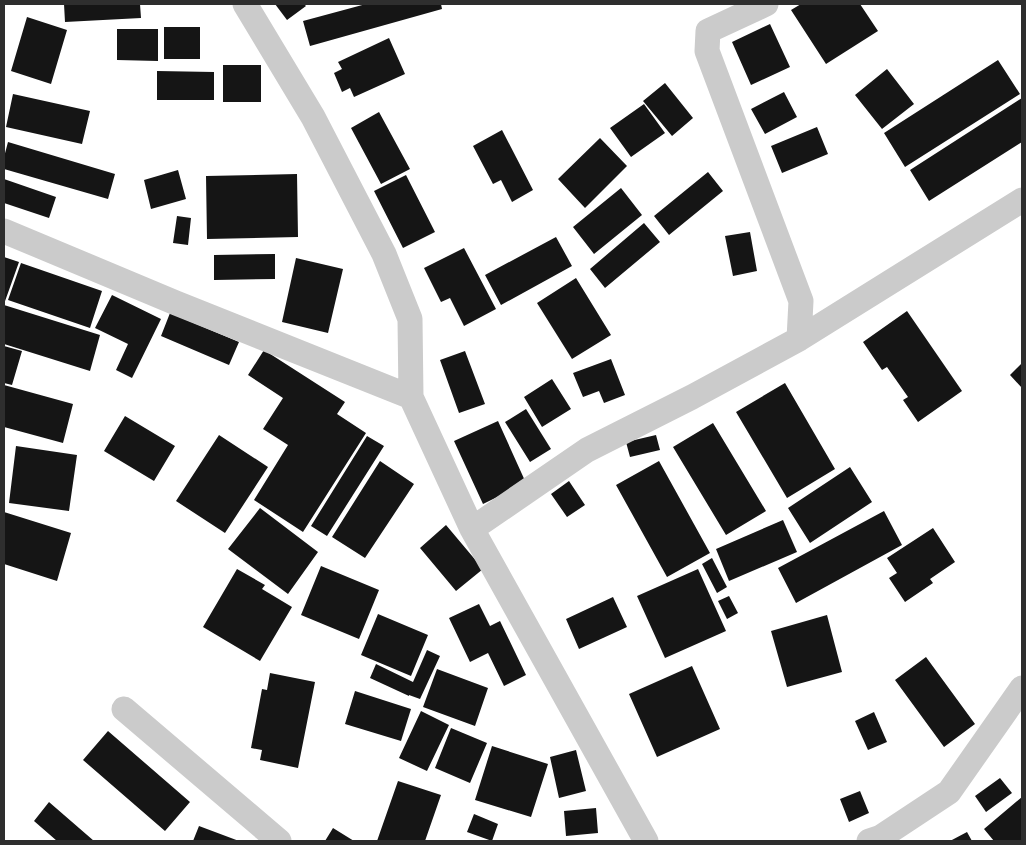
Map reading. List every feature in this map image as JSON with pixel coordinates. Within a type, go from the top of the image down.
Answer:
[{"type":"street","points":[[245,4],[313,117],[384,254],[410,319],[411,397],[472,529],[646,841]]},
{"type":"street","points":[[766,4],[708,31],[707,51],[743,152],[801,301],[799,340]]},
{"type":"street","points":[[472,529],[587,450],[799,340],[1022,200]]},
{"type":"street","points":[[4,231],[176,303],[411,397]]},
{"type":"street","points":[[869,841],[881,836],[949,792],[1022,688]]},
{"type":"street","points":[[124,709],[279,841]]},
{"type":"building","points":[[64,4],[140,4],[141,18],[65,22]]},
{"type":"building","points":[[275,4],[304,4],[306,6],[287,20]]},
{"type":"building","points":[[366,4],[441,4],[442,9],[310,46],[303,21]]},
{"type":"building","points":[[801,4],[860,4],[878,31],[826,64],[791,10]]},
{"type":"building","points":[[27,17],[67,30],[51,84],[11,71]]},
{"type":"building","points":[[770,24],[790,67],[751,85],[732,42]]},
{"type":"building","points":[[164,27],[200,27],[200,59],[164,59]]},
{"type":"building","points":[[117,29],[158,29],[158,61],[117,60]]},
{"type":"building","points":[[389,38],[405,74],[354,97],[350,88],[342,92],[334,73],[342,69],[338,62]]},
{"type":"building","points":[[998,60],[1020,94],[905,167],[884,133]]},
{"type":"building","points":[[223,65],[261,65],[261,102],[223,102]]},
{"type":"building","points":[[887,69],[914,104],[882,129],[855,95]]},
{"type":"building","points":[[157,71],[214,72],[214,100],[157,100]]},
{"type":"building","points":[[665,83],[693,118],[672,136],[643,101]]},
{"type":"building","points":[[784,92],[797,117],[765,134],[751,109]]},
{"type":"building","points":[[13,94],[90,111],[82,144],[6,127]]},
{"type":"building","points":[[1022,98],[1022,142],[929,201],[910,170]]},
{"type":"building","points":[[644,104],[665,133],[631,157],[610,128]]},
{"type":"building","points":[[379,112],[410,169],[381,184],[351,128]]},
{"type":"building","points":[[817,127],[828,154],[782,173],[771,146]]},
{"type":"building","points":[[502,130],[533,190],[512,202],[501,180],[493,184],[473,146]]},
{"type":"building","points":[[600,138],[627,166],[585,208],[558,179]]},
{"type":"building","points":[[8,142],[115,174],[108,199],[4,169],[4,157]]},
{"type":"building","points":[[178,170],[186,199],[151,209],[144,180]]},
{"type":"building","points":[[708,172],[723,191],[669,235],[654,216]]},
{"type":"building","points":[[297,174],[298,237],[207,239],[206,176]]},
{"type":"building","points":[[406,175],[435,232],[403,248],[374,191]]},
{"type":"building","points":[[4,179],[56,197],[49,218],[4,203]]},
{"type":"building","points":[[621,188],[642,215],[594,254],[573,227]]},
{"type":"building","points":[[177,216],[191,218],[188,245],[173,243]]},
{"type":"building","points":[[644,223],[660,242],[605,288],[590,269]]},
{"type":"building","points":[[750,232],[757,271],[733,276],[725,236]]},
{"type":"building","points":[[556,237],[572,266],[501,305],[485,275]]},
{"type":"building","points":[[464,248],[496,309],[464,326],[450,298],[441,302],[424,268]]},
{"type":"building","points":[[275,254],[275,279],[214,280],[214,255]]},
{"type":"building","points":[[4,257],[19,262],[4,304]]},
{"type":"building","points":[[296,258],[343,269],[328,333],[282,322]]},
{"type":"building","points":[[21,263],[102,291],[90,328],[8,300]]},
{"type":"building","points":[[576,278],[611,335],[572,359],[537,303]]},
{"type":"building","points":[[112,295],[161,319],[132,378],[116,370],[128,344],[95,328]]},
{"type":"building","points":[[4,305],[100,335],[90,371],[4,344]]},
{"type":"building","points":[[907,311],[962,391],[918,422],[903,400],[908,397],[887,367],[882,370],[863,342]]},
{"type":"building","points":[[170,313],[239,342],[229,365],[161,336]]},
{"type":"building","points":[[4,346],[22,351],[12,385],[4,383]]},
{"type":"building","points":[[264,350],[345,402],[337,414],[366,433],[303,532],[254,500],[288,445],[263,429],[283,398],[248,375]]},
{"type":"building","points":[[465,351],[485,404],[459,413],[440,360]]},
{"type":"building","points":[[611,359],[625,395],[604,403],[599,391],[583,397],[573,373]]},
{"type":"building","points":[[1022,363],[1022,388],[1010,375]]},
{"type":"building","points":[[552,379],[571,409],[542,427],[524,397]]},
{"type":"building","points":[[785,383],[835,469],[787,498],[736,412]]},
{"type":"building","points":[[4,385],[73,404],[63,443],[4,427]]},
{"type":"building","points":[[526,409],[551,449],[530,462],[505,422]]},
{"type":"building","points":[[125,416],[175,446],[154,481],[104,451]]},
{"type":"building","points":[[498,421],[526,483],[483,504],[454,441]]},
{"type":"building","points":[[713,423],[766,511],[726,535],[673,447]]},
{"type":"building","points":[[219,435],[268,467],[225,533],[176,501]]},
{"type":"building","points":[[656,435],[660,450],[630,457],[626,442]]},
{"type":"building","points":[[367,436],[384,446],[327,536],[311,526]]},
{"type":"building","points":[[16,446],[77,455],[69,511],[9,503]]},
{"type":"building","points":[[380,461],[414,484],[365,558],[332,537]]},
{"type":"building","points":[[659,461],[710,553],[667,577],[616,485]]},
{"type":"building","points":[[850,467],[872,502],[810,543],[788,508]]},
{"type":"building","points":[[569,481],[585,505],[567,517],[551,494]]},
{"type":"building","points":[[260,508],[318,552],[288,594],[228,549]]},
{"type":"building","points":[[884,511],[902,545],[796,603],[778,568]]},
{"type":"building","points":[[4,512],[71,533],[57,581],[4,564]]},
{"type":"building","points":[[783,520],[797,552],[729,581],[716,549]]},
{"type":"building","points":[[446,525],[483,569],[456,591],[420,548]]},
{"type":"building","points":[[933,528],[955,562],[930,579],[933,583],[905,602],[889,578],[897,573],[887,558]]},
{"type":"building","points":[[712,558],[727,587],[717,593],[702,564]]},
{"type":"building","points":[[321,566],[379,590],[359,639],[301,615]]},
{"type":"building","points":[[237,569],[265,585],[262,589],[292,607],[260,661],[203,627]]},
{"type":"building","points":[[698,569],[726,631],[665,658],[637,596]]},
{"type":"building","points":[[729,596],[738,613],[727,619],[718,601]]},
{"type":"building","points":[[613,597],[627,627],[579,649],[566,619]]},
{"type":"building","points":[[479,604],[490,626],[500,621],[526,675],[504,686],[488,653],[470,662],[449,618]]},
{"type":"building","points":[[378,614],[428,635],[411,676],[361,655]]},
{"type":"building","points":[[827,615],[842,672],[787,687],[771,631]]},
{"type":"building","points":[[427,650],[440,656],[420,699],[370,678],[376,664],[413,682]]},
{"type":"building","points":[[926,657],[975,724],[944,747],[895,680]]},
{"type":"building","points":[[692,666],[720,729],[657,757],[629,694]]},
{"type":"building","points":[[437,669],[488,688],[475,726],[423,707]]},
{"type":"building","points":[[270,673],[315,682],[298,768],[260,760],[262,750],[251,748],[262,689],[267,690]]},
{"type":"building","points":[[355,691],[411,709],[401,741],[345,724]]},
{"type":"building","points":[[421,711],[449,725],[427,771],[399,758]]},
{"type":"building","points":[[874,712],[887,742],[868,750],[855,721]]},
{"type":"building","points":[[451,728],[487,743],[470,783],[435,768]]},
{"type":"building","points":[[108,731],[190,802],[165,831],[83,760]]},
{"type":"building","points":[[492,746],[548,764],[531,817],[475,800]]},
{"type":"building","points":[[576,750],[586,791],[559,798],[550,757]]},
{"type":"building","points":[[1000,778],[1012,793],[986,812],[975,796]]},
{"type":"building","points":[[398,781],[441,795],[425,841],[377,841]]},
{"type":"building","points":[[860,791],[869,813],[849,822],[840,799]]},
{"type":"building","points":[[1022,797],[1022,841],[994,841],[984,829]]},
{"type":"building","points":[[49,802],[94,841],[57,841],[34,821]]},
{"type":"building","points":[[596,808],[598,833],[566,836],[564,811]]},
{"type":"building","points":[[474,814],[498,824],[492,841],[467,832]]},
{"type":"building","points":[[199,826],[239,841],[193,841]]},
{"type":"building","points":[[333,828],[354,841],[325,841]]},
{"type":"building","points":[[967,832],[972,841],[950,841]]}]
